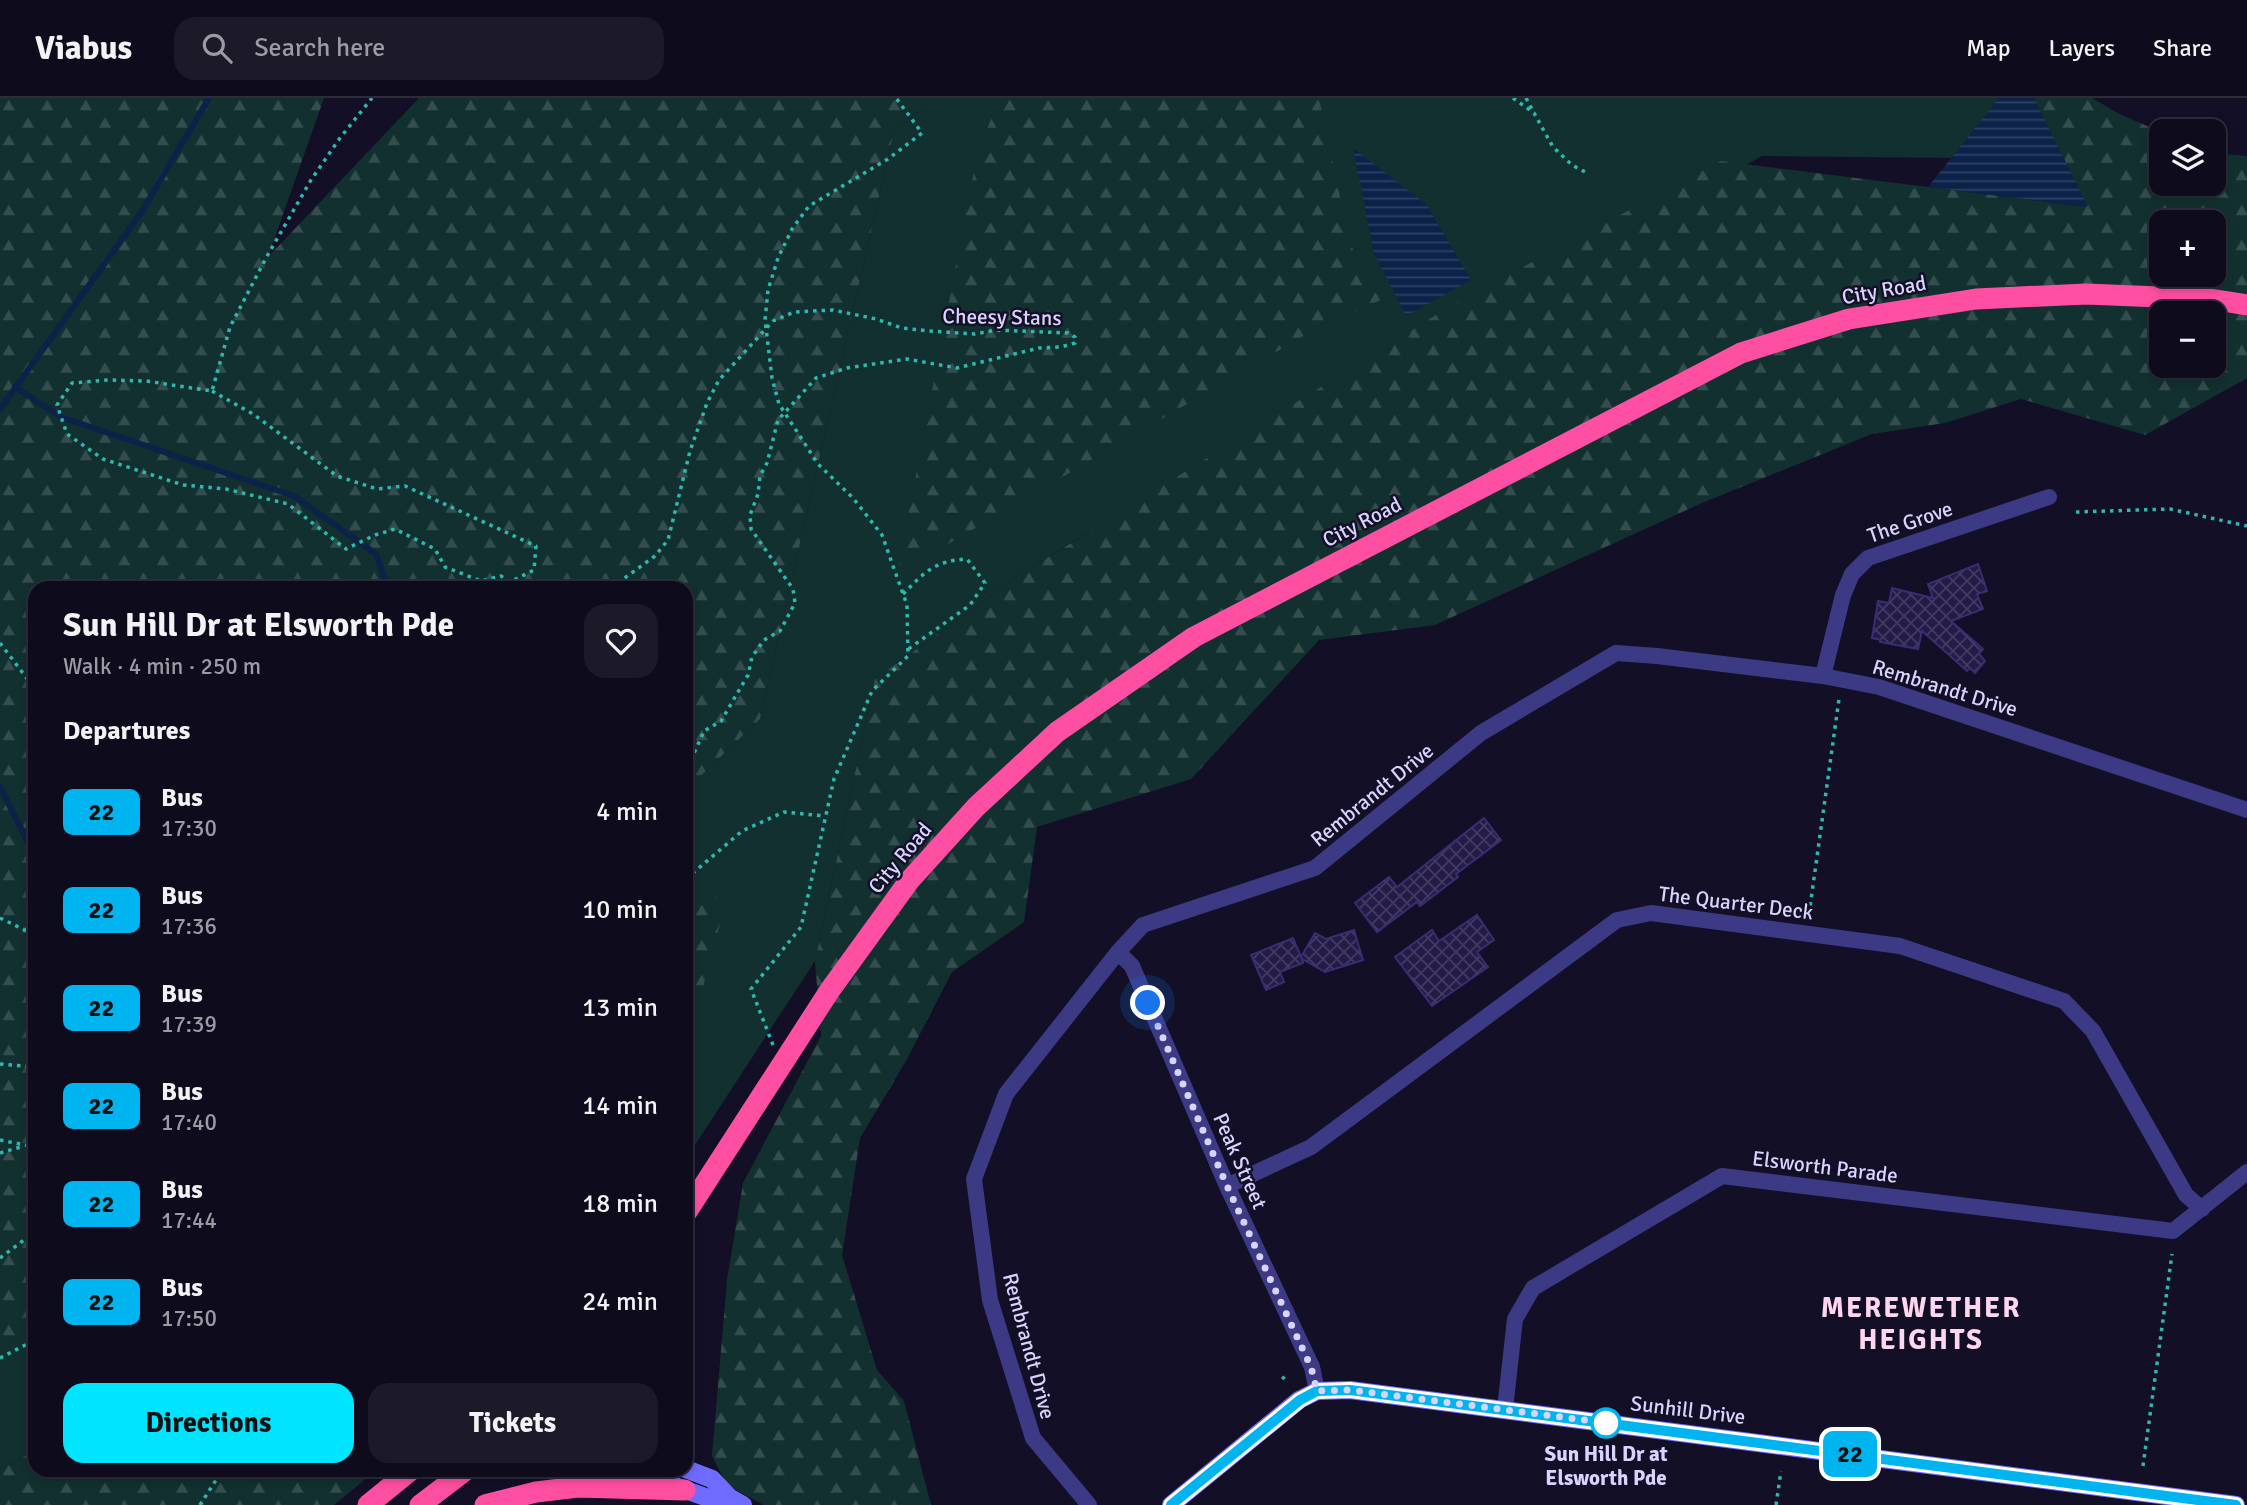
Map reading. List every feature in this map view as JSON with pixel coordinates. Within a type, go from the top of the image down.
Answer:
[{"type":"highway","name":"City Road","points":[[693,1203],[830,990],[909,881],[976,807],[1057,732],[1194,637],[1741,353],[1849,319],[1976,299],[2086,294],[2210,299],[2247,305]]},
{"type":"highway","name":"City Road","points":[[693,1195],[715,1171]]},
{"type":"highway","points":[[368,1505],[402,1477]]},
{"type":"highway","points":[[420,1505],[457,1477]]},
{"type":"highway","points":[[485,1505],[536,1492],[686,1479]]},
{"type":"street","name":"The Grove","points":[[1824,676],[1843,594],[1852,574],[1868,558],[2049,497]]},
{"type":"street","name":"Rembrandt Drive","points":[[1089,1505],[1033,1438],[990,1300],[974,1179],[1006,1094],[1118,952],[1143,925],[1315,869],[1481,733],[1616,653],[1824,676],[1879,687],[2247,810]]},
{"type":"street","name":"The Quarter Deck","points":[[1227,1186],[1311,1147],[1616,920],[1651,912],[1900,946],[2064,1001],[2093,1031],[2186,1195],[2202,1209]]},
{"type":"street","name":"Peak Street","points":[[1118,952],[1132,966],[1227,1186],[1311,1367],[1317,1391]]},
{"type":"street","name":"Elsworth Parade","points":[[1504,1409],[1515,1319],[1533,1288],[1722,1176],[2174,1231],[2247,1172]]},
{"type":"street","name":"Sunhill Drive","points":[[1317,1391],[1350,1390],[1504,1409],[2236,1505]]},
{"type":"street","points":[[1171,1505],[1300,1400],[1317,1391]]},
{"type":"street","points":[[686,1479],[708,1498],[736,1501]]},
{"type":"path","points":[[212,391],[230,327],[266,258],[311,180],[372,98]]},
{"type":"path","points":[[782,1067],[751,989],[801,927],[834,779],[872,691],[908,656],[907,605],[882,535],[853,498],[818,464],[779,404],[772,378],[766,327],[768,290],[778,258],[792,229],[809,206],[888,159],[922,133],[896,98]]},
{"type":"path","points":[[1513,98],[1534,113]]},
{"type":"path","points":[[1526,98],[1553,147],[1572,165],[1589,174]]},
{"type":"path","name":"Cheesy Stans","points":[[621,581],[655,556],[668,540],[690,452],[707,403],[719,380],[773,321],[794,312],[833,310],[876,319],[902,328],[975,334],[996,330],[1068,333],[1075,337],[1075,343],[1061,347],[1039,348],[957,368],[907,359],[846,368],[816,378],[778,420],[750,514],[751,529],[793,589],[795,603],[780,631],[764,640],[752,657],[748,675],[721,721],[704,731],[693,755]]},
{"type":"path","points":[[479,581],[445,567],[435,549],[395,529],[346,549],[288,504],[226,489],[184,485],[103,459],[66,434],[57,405],[72,383],[146,381],[212,391],[253,414],[337,476],[377,489],[405,486],[536,546],[534,570],[517,581]]},
{"type":"path","points":[[2076,512],[2170,509],[2247,526]]},
{"type":"path","points":[[903,594],[930,568],[949,560],[967,559],[985,583],[970,605],[907,650]]},
{"type":"path","points":[[484,581],[501,576],[507,581]]},
{"type":"path","points":[[0,643],[28,680]]},
{"type":"path","points":[[1810,914],[1839,699]]},
{"type":"path","points":[[693,873],[741,831],[784,813],[825,816]]},
{"type":"path","points":[[0,918],[28,932]]},
{"type":"path","points":[[0,1064],[28,1066]]},
{"type":"path","points":[[0,1140],[26,1146]]},
{"type":"path","points":[[0,1153],[26,1146]]},
{"type":"path","points":[[0,1258],[28,1237]]},
{"type":"path","points":[[2143,1466],[2172,1254]]},
{"type":"path","points":[[0,1358],[28,1344]]},
{"type":"path","points":[[1282,1379],[1288,1374]]},
{"type":"path","points":[[1776,1505],[1781,1471]]},
{"type":"path","points":[[200,1505],[216,1477]]},
{"type":"green space","points":[[0,98],[324,98],[268,257],[419,98],[934,98],[894,131],[760,719],[693,783],[693,581],[28,581],[28,1331],[0,1346]]},
{"type":"green space","points":[[934,98],[2092,98],[2149,131],[2149,160],[1762,156],[1080,537],[1018,576],[875,679],[815,961],[693,1148],[693,1003],[701,886],[693,895],[693,783],[760,719],[894,131]]},
{"type":"green space","points":[[1000,98],[1319,98],[1350,244],[1381,300],[1317,328],[897,574],[978,150]]},
{"type":"green space","points":[[2034,98],[2083,98],[2149,127],[2149,196],[2226,196],[2226,154],[2247,156],[2247,378],[2145,435],[2021,399],[1945,423],[1872,434],[1702,503],[1435,625],[1319,640],[1191,779],[1037,827],[1024,922],[952,972],[906,1061],[860,1138],[842,1255],[877,1370],[904,1401],[931,1505],[764,1505],[727,1485],[712,1456],[727,1280],[743,1183],[821,1036],[815,961],[875,679],[1018,576],[1452,305],[1721,161],[2087,207]]},
{"type":"green space","points":[[701,885],[725,905],[693,1025],[693,894]]},
{"type":"green space","points":[[28,1331],[28,1455],[0,1469],[0,1346]]},
{"type":"green space","points":[[28,1455],[28,1477],[368,1477],[334,1505],[0,1505],[0,1469]]},
{"type":"water","points":[[1999,98],[2034,98],[2088,207],[1928,187]]},
{"type":"water","points":[[1353,148],[1426,204],[1471,280],[1406,316],[1374,253]]},
{"type":"building","points":[[1978,564],[1987,591],[1977,594],[1983,609],[1951,621],[1983,649],[1979,654],[1985,661],[1975,673],[1970,668],[1967,671],[1922,631],[1918,649],[1872,638],[1878,601],[1889,603],[1892,588],[1933,598],[1928,584]]},
{"type":"building","points":[[1484,818],[1501,840],[1420,906],[1417,902],[1377,932],[1355,903],[1389,877],[1397,887]]},
{"type":"building","points":[[1477,915],[1494,940],[1477,952],[1488,967],[1432,1006],[1395,957],[1432,930],[1439,941]]},
{"type":"building","points":[[1354,930],[1363,960],[1325,972],[1302,959],[1303,963],[1280,972],[1284,982],[1266,990],[1251,955],[1293,938],[1301,957],[1315,933],[1326,939]]},
{"type":"waterway","points":[[0,409],[141,213],[209,98]]},
{"type":"waterway","points":[[15,387],[61,417],[294,496],[376,554],[386,581]]},
{"type":"waterway","points":[[0,787],[28,842]]},
{"type":"bus line","name":"22","points":[[1171,1505],[1300,1400],[1317,1391],[1350,1390],[2236,1505]]},
{"type":"place","name":"Sun Hill Dr at Elsworth Pde","points":[[1606,1423]]},
{"type":"district","name":"MEREWETHER HEIGHTS","points":[[1921,1324]]},
{"type":"route","points":[[1148,1003],[1227,1186],[1311,1367],[1317,1391],[1350,1390],[1606,1423]]}]
